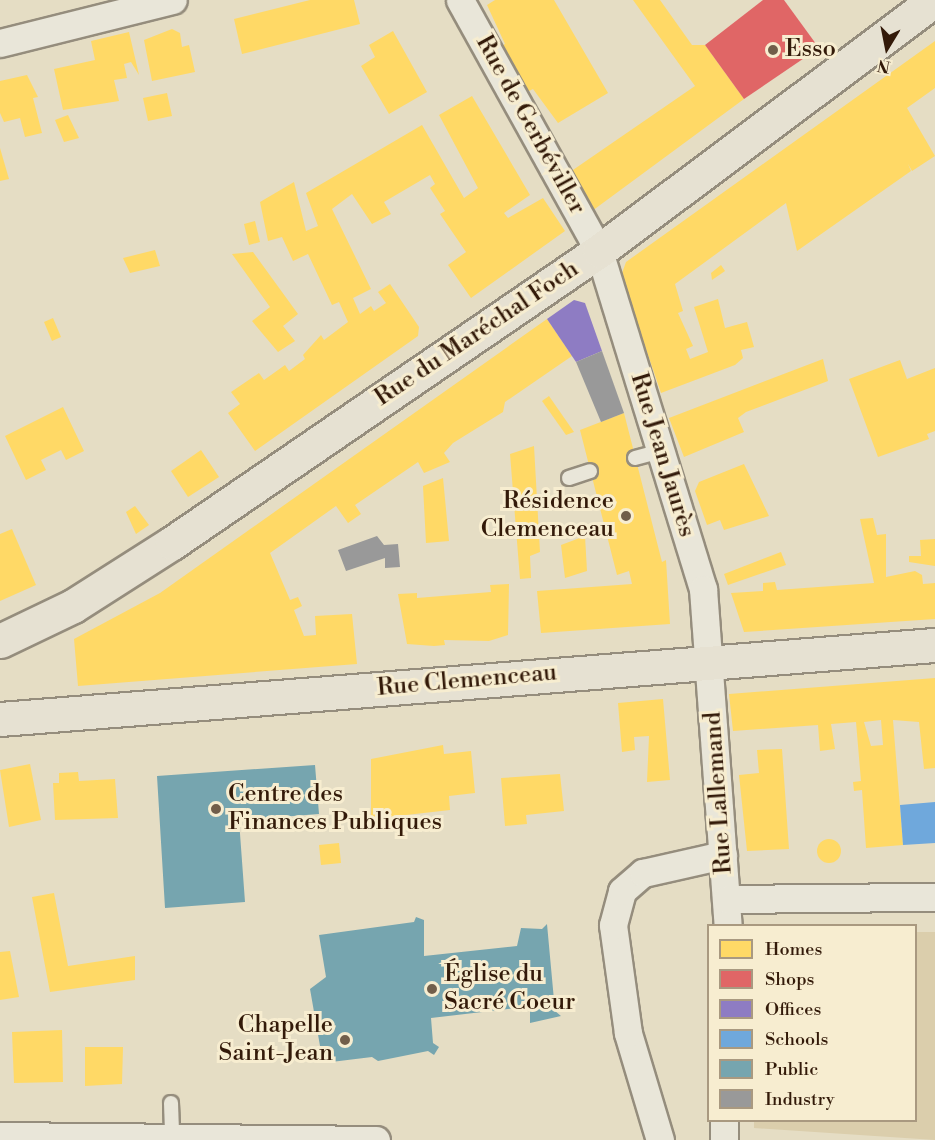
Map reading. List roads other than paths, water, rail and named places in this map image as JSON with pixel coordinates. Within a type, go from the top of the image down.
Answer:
[{"type":"main road","name":"Rue du Maréchal Foch","points":[[0,641],[72,606],[172,543],[599,251],[935,0]]},
{"type":"main road","name":"Rue Clemenceau","points":[[0,719],[709,661],[935,645]]},
{"type":"street","points":[[0,43],[173,0]]},
{"type":"street","name":"Rue de Gerbéviller","points":[[460,0],[599,251]]},
{"type":"street","name":"Rue Jean Jaurès","points":[[599,251],[648,454],[703,589],[709,661]]},
{"type":"street","name":"Rue Lallemand","points":[[709,661],[727,912]]},
{"type":"street","points":[[660,1140],[628,1033],[613,925],[622,891],[643,873],[723,855]]},
{"type":"street","points":[[727,912],[935,897]]},
{"type":"street","points":[[724,1122],[724,1140]]},
{"type":"street","points":[[0,1136],[376,1140]]},
{"type":"lane","points":[[569,478],[590,471]]},
{"type":"lane","points":[[171,1103],[172,1138]]},
{"type":"place","name":"Esso","points":[[773,50]]},
{"type":"place","name":"Résidence Clemenceau","points":[[626,516]]},
{"type":"place","name":"Centre des Finances Publiques","points":[[216,809]]},
{"type":"place","name":"Église du Sacré Coeur","points":[[432,989]]},
{"type":"place","name":"Chapelle Saint-Jean","points":[[345,1040]]}]
